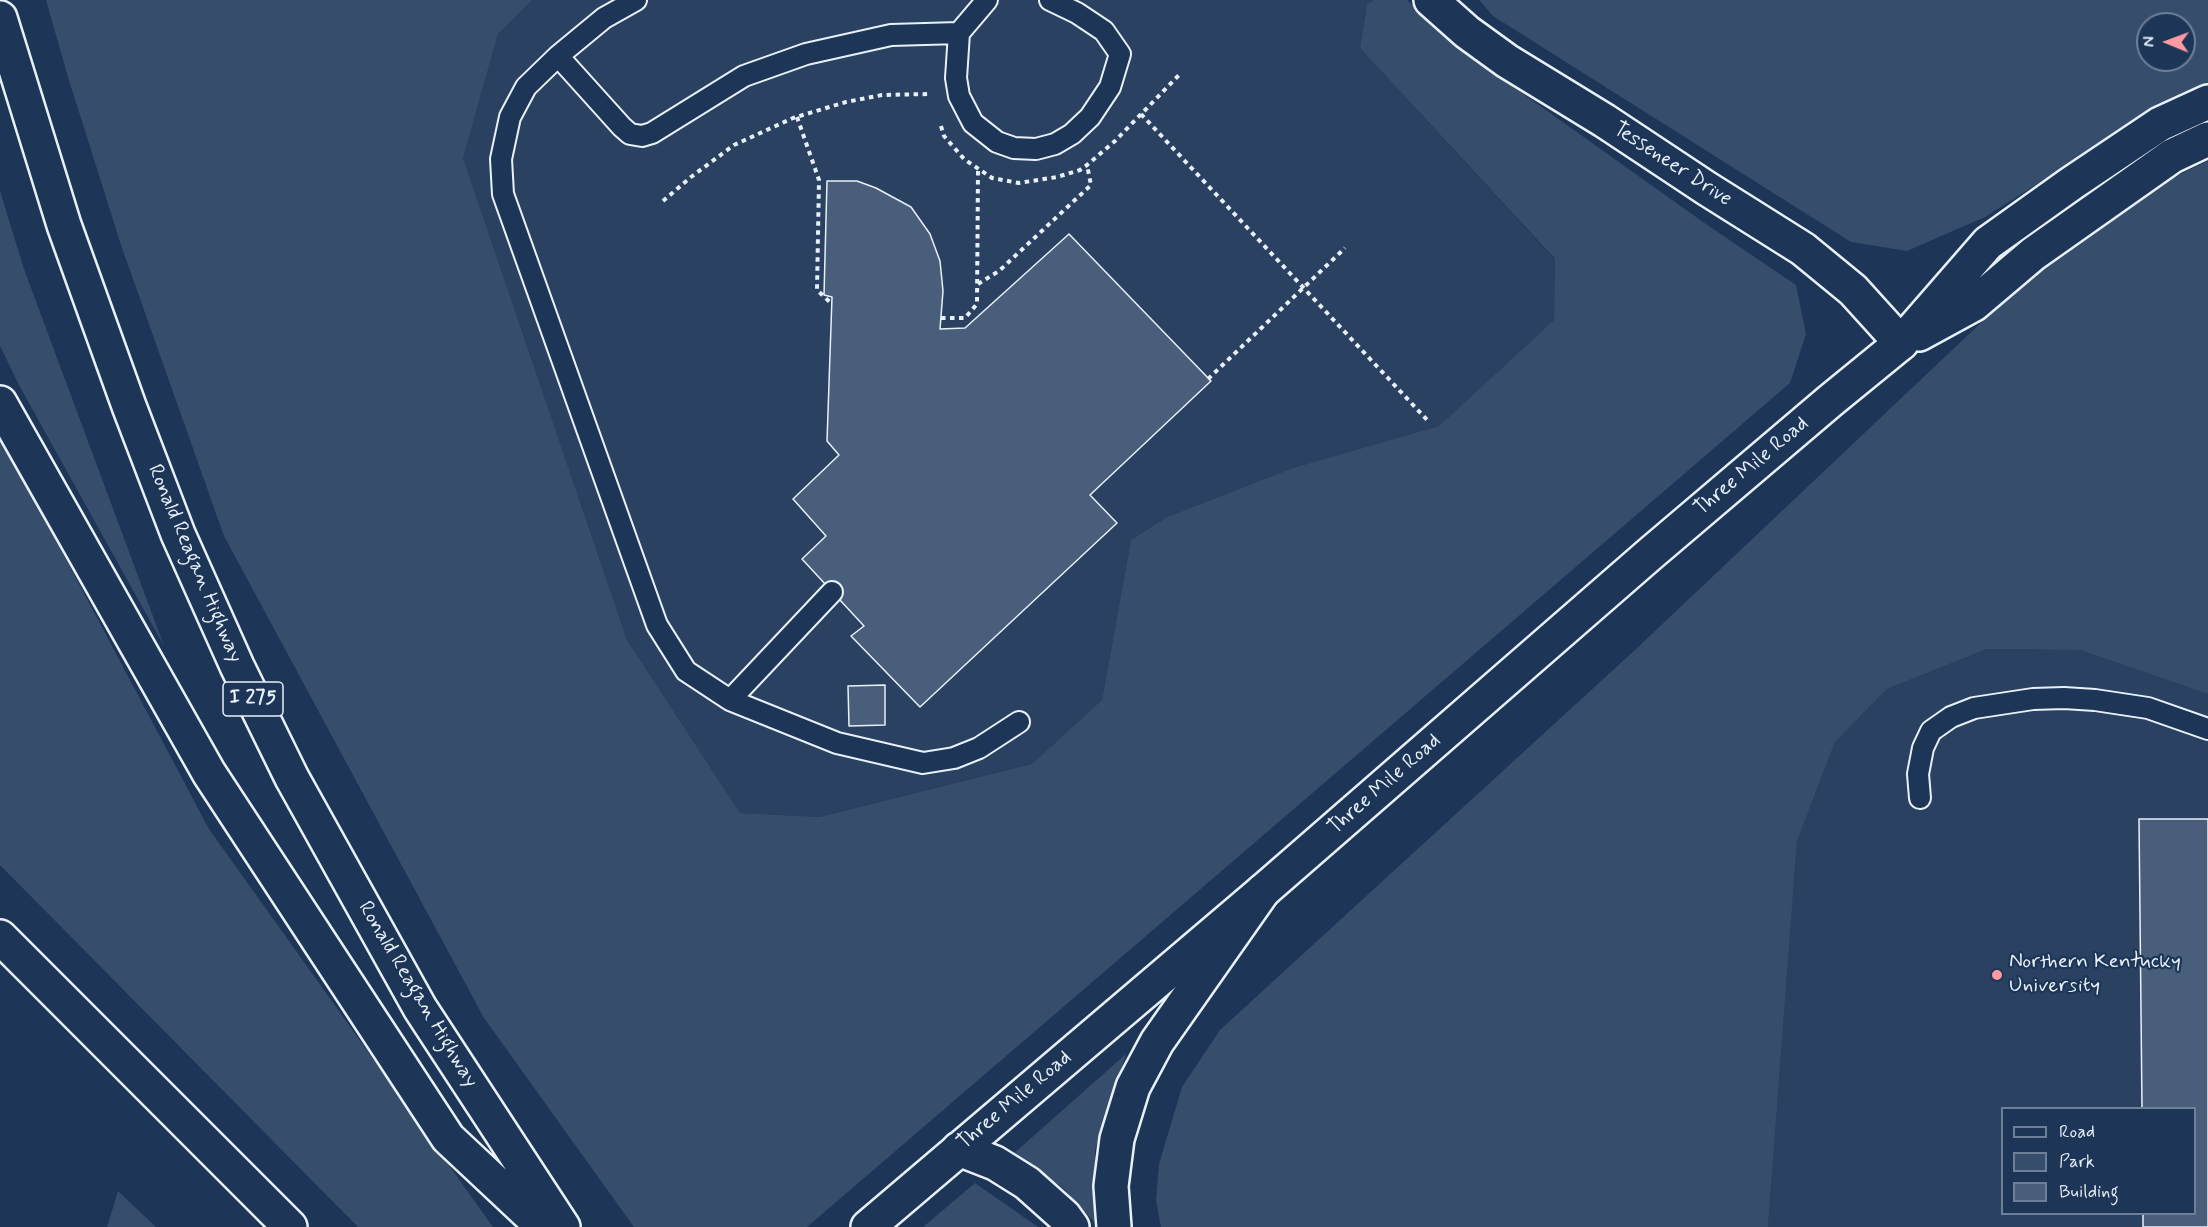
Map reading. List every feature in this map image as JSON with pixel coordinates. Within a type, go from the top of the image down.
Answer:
[{"type":"main road","points":[[10,0],[34,128]]},
{"type":"main road","name":"Tesseneer Drive","points":[[1431,0],[1467,32],[1507,61],[1605,121],[1706,189],[1803,249],[1853,290],[1901,343]]},
{"type":"main road","name":"Ronald Reagan Highway","points":[[0,18],[64,225],[129,406],[178,534],[237,666],[292,778],[420,1008],[563,1227]]},
{"type":"main road","name":"Three Mile Road","points":[[868,1227],[1263,891],[1650,554],[1901,343],[1988,243],[2160,124],[2208,102]]},
{"type":"main road","name":"Three Mile Road","points":[[1901,343],[1974,304],[2042,247],[2172,156],[2208,139]]},
{"type":"main road","points":[[0,404],[209,773],[448,1138],[543,1227]]},
{"type":"main road","points":[[1114,1227],[1111,1186],[1117,1139],[1133,1087],[1157,1041],[1263,891]]},
{"type":"main road","points":[[0,937],[290,1227]]},
{"type":"main road","points":[[959,1149],[995,1163],[1027,1183],[1064,1216],[1072,1227]]},
{"type":"lane","points":[[636,0],[604,18],[558,56],[526,87],[510,117],[501,159],[502,194],[657,626],[686,671],[730,700],[837,743],[923,763],[954,758],[979,748],[1019,722]]},
{"type":"lane","points":[[987,0],[959,33],[956,78],[959,96],[973,123],[997,142],[1014,148],[1036,149],[1055,144],[1072,134],[1090,117],[1110,87],[1119,54],[1104,32],[1077,13],[1050,0]]},
{"type":"lane","points":[[558,56],[622,127],[630,134],[642,136],[652,133],[744,76],[806,54],[891,35],[959,33]]},
{"type":"lane","points":[[730,700],[832,592]]},
{"type":"lane","points":[[1920,798],[1918,774],[1923,748],[1931,731],[1951,717],[1974,708],[2033,699],[2095,700],[2148,708],[2208,729]]},
{"type":"path","points":[[940,125],[944,136],[964,159],[992,178],[1019,183],[1057,177],[1080,170],[1087,165],[1181,73]]},
{"type":"path","points":[[663,201],[734,145],[797,117],[846,102],[882,95],[929,94],[933,104]]},
{"type":"path","points":[[1141,114],[1429,422]]},
{"type":"path","points":[[797,117],[819,180],[817,290],[832,304]]},
{"type":"path","points":[[977,285],[999,271],[1091,185],[1087,165]]},
{"type":"path","points":[[941,318],[965,318],[977,304],[978,169]]},
{"type":"path","points":[[1208,379],[1345,248]]},
{"type":"shaded area","points":[[532,0],[1374,0],[1367,4],[1360,48],[1555,260],[1554,320],[1439,426],[1293,468],[1167,517],[1131,540],[1102,700],[1032,764],[820,817],[740,813],[627,640],[463,158],[498,34]]},
{"type":"shaded area","name":"Northern Kentucky University","points":[[1987,649],[2080,650],[2208,694],[2208,1227],[1768,1227],[1797,841],[1835,742],[1887,689]]},
{"type":"green space","points":[[46,0],[532,0],[498,34],[463,158],[627,640],[740,813],[820,817],[1032,764],[1102,700],[1131,540],[1167,517],[1293,468],[1439,426],[1554,320],[1555,259],[1360,48],[1367,4],[1374,0],[1407,0],[1456,46],[1703,222],[1796,285],[1806,334],[1790,383],[807,1227],[634,1227],[484,1018],[224,536],[121,245]]},
{"type":"green space","points":[[1479,0],[2208,0],[2208,84],[2061,169],[1985,217],[1907,251],[1851,242],[1493,16]]},
{"type":"green space","points":[[2208,161],[2208,694],[2080,650],[1987,649],[1887,689],[1835,742],[1797,841],[1768,1227],[1161,1227],[1156,1200],[1159,1164],[1182,1087],[1220,1030],[1636,649],[2023,283],[2135,196]]},
{"type":"green space","points":[[0,191],[24,269],[164,646],[20,387],[0,346]]},
{"type":"green space","points":[[0,435],[209,829],[493,1227],[358,1227],[0,865]]},
{"type":"green space","points":[[1126,1054],[1095,1151],[1096,1224],[1062,1187],[1012,1155]]},
{"type":"green space","points":[[975,1183],[1038,1227],[923,1227]]},
{"type":"green space","points":[[118,1191],[156,1227],[107,1227]]},
{"type":"building","points":[[827,181],[857,181],[876,188],[911,207],[930,234],[940,261],[943,291],[940,329],[965,328],[1069,234],[1211,381],[1090,495],[1117,523],[920,707],[851,636],[864,626],[802,559],[826,536],[793,499],[839,455],[827,441],[832,297],[824,295]]},
{"type":"building","points":[[885,685],[885,725],[849,726],[848,686]]},
{"type":"building","points":[[2139,819],[2208,819],[2208,1227],[2143,1227],[2143,1215],[2196,1215],[2196,1107],[2142,1107]]},
{"type":"place","name":"Northern Kentucky University","points":[[1997,975]]}]
